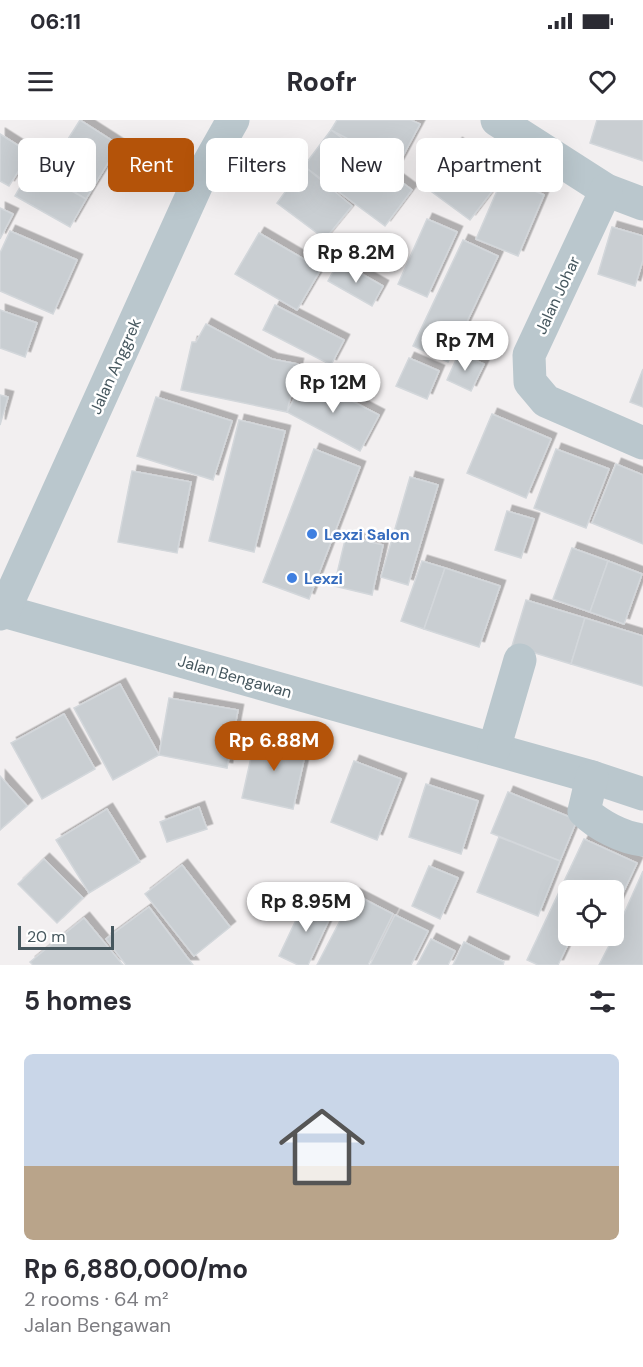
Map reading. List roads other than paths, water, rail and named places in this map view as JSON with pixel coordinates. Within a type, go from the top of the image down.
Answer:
[{"type":"street","name":"Jalan Anggrek","points":[[1,612],[198,182],[233,120]]},
{"type":"street","points":[[497,120],[606,190],[643,204]]},
{"type":"street","name":"Jalan Johar","points":[[606,190],[529,355],[530,382],[546,401],[643,443]]},
{"type":"street","name":"Jalan Bengawan","points":[[1,612],[592,777],[643,794]]},
{"type":"street","points":[[494,750],[520,660]]},
{"type":"street","points":[[592,777],[584,811],[593,820],[630,838],[643,840]]},
{"type":"place","name":"Lexzi Salon","points":[[312,534]]},
{"type":"place","name":"Lexzi","points":[[292,578]]}]
